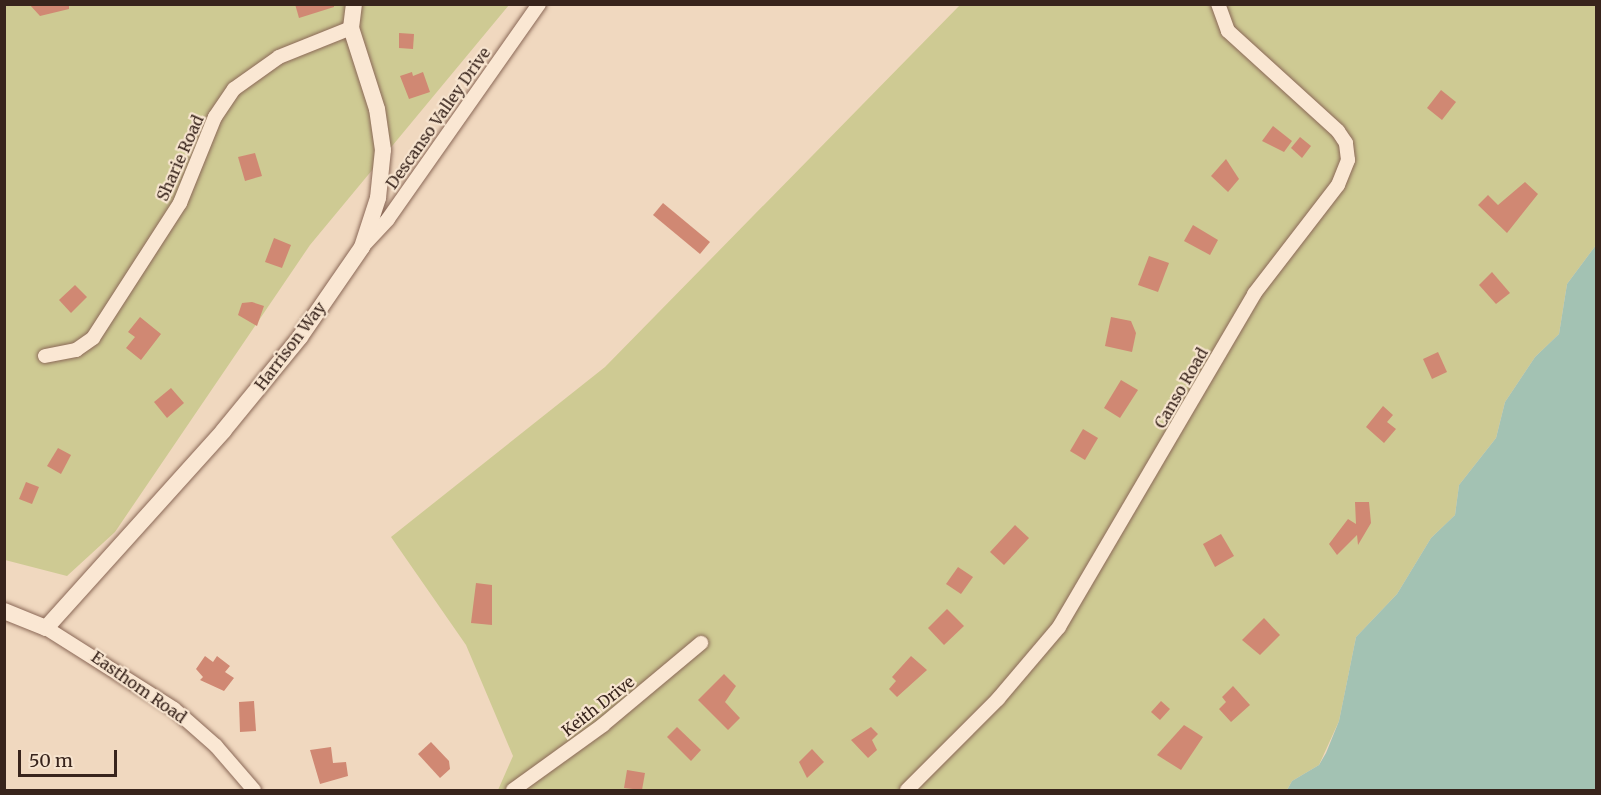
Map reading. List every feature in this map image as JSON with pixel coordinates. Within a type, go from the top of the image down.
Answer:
[{"type":"street","name":"Harrison Way","points":[[46,628],[224,430],[300,337],[362,247],[378,198],[383,150],[377,109],[351,28],[354,4]]},
{"type":"street","name":"Descanso Valley Drive","points":[[362,247],[388,219],[538,4]]},
{"type":"street","name":"Canso Road","points":[[907,790],[998,699],[1059,627],[1254,294],[1338,185],[1345,168],[1346,143],[1338,130],[1228,31],[1218,4]]},
{"type":"street","name":"Sharie Road","points":[[45,356],[76,350],[93,338],[180,203],[214,117],[234,89],[279,57],[351,28]]},
{"type":"street","name":"Easthom Road","points":[[4,611],[46,628],[174,710],[216,746],[254,790]]},
{"type":"street","name":"Keith Drive","points":[[513,790],[603,726],[701,644]]},
{"type":"shaded area","points":[[4,5],[509,5],[310,245],[115,532],[67,576],[5,560]]},
{"type":"shaded area","points":[[960,5],[1596,5],[1596,245],[1567,284],[1559,334],[1535,357],[1505,402],[1496,438],[1459,485],[1455,515],[1431,538],[1397,594],[1356,637],[1339,721],[1319,765],[1292,781],[1287,790],[498,790],[513,756],[466,645],[391,537],[605,367]]},
{"type":"shaded area","points":[[1596,245],[1596,790],[1287,790],[1292,781],[1319,765],[1326,753],[1339,721],[1356,637],[1397,594],[1431,538],[1455,515],[1459,485],[1496,438],[1505,402],[1535,357],[1559,334],[1567,284]]},
{"type":"building","points":[[29,4],[69,4],[69,9],[40,16]]},
{"type":"building","points":[[295,4],[334,4],[334,7],[299,18]]},
{"type":"building","points":[[399,33],[414,34],[413,49],[399,48]]},
{"type":"building","points":[[412,72],[413,76],[423,72],[430,92],[409,99],[400,76]]},
{"type":"building","points":[[1441,90],[1456,102],[1442,120],[1427,108]]},
{"type":"building","points":[[1273,126],[1292,141],[1284,152],[1262,141]]},
{"type":"building","points":[[1300,137],[1311,146],[1302,158],[1291,148]]},
{"type":"building","points":[[255,153],[262,176],[245,181],[238,157]]},
{"type":"building","points":[[1226,159],[1239,179],[1228,192],[1211,176]]},
{"type":"building","points":[[1525,182],[1538,194],[1507,233],[1478,205],[1488,195],[1498,205]]},
{"type":"building","points":[[663,203],[710,242],[700,254],[653,215]]},
{"type":"building","points":[[1193,225],[1218,240],[1210,255],[1184,241]]},
{"type":"building","points":[[274,238],[291,245],[282,268],[265,262]]},
{"type":"building","points":[[1149,256],[1169,263],[1158,292],[1138,285]]},
{"type":"building","points":[[1492,272],[1510,293],[1496,304],[1479,285]]},
{"type":"building","points":[[75,285],[87,297],[71,313],[59,300]]},
{"type":"building","points":[[252,302],[264,306],[257,326],[238,315],[242,303]]},
{"type":"building","points":[[140,317],[161,334],[141,360],[126,348],[135,337],[128,332]]},
{"type":"building","points":[[1111,317],[1131,321],[1136,333],[1132,352],[1105,346]]},
{"type":"building","points":[[1438,352],[1447,372],[1432,379],[1423,359]]},
{"type":"building","points":[[1121,380],[1138,390],[1120,418],[1104,408]]},
{"type":"building","points":[[171,388],[184,403],[167,418],[154,402]]},
{"type":"building","points":[[1383,406],[1393,415],[1387,422],[1396,429],[1384,443],[1366,427]]},
{"type":"building","points":[[1083,429],[1098,438],[1085,460],[1070,451]]},
{"type":"building","points":[[58,448],[71,455],[61,474],[47,466]]},
{"type":"building","points":[[26,482],[39,487],[32,504],[19,499]]},
{"type":"building","points":[[1355,502],[1369,502],[1371,523],[1358,545],[1357,535],[1337,555],[1329,544],[1348,519],[1356,524]]},
{"type":"building","points":[[1015,525],[1029,538],[1004,565],[990,552]]},
{"type":"building","points":[[1221,534],[1234,556],[1215,567],[1203,544]]},
{"type":"building","points":[[958,567],[973,577],[961,594],[946,584]]},
{"type":"building","points":[[476,583],[492,585],[492,625],[471,623]]},
{"type":"building","points":[[947,609],[964,626],[944,645],[928,628]]},
{"type":"building","points":[[1264,618],[1280,635],[1260,655],[1242,640]]},
{"type":"building","points":[[205,656],[213,662],[217,656],[230,666],[225,672],[234,678],[224,691],[200,680],[203,677],[196,669]]},
{"type":"building","points":[[911,656],[927,670],[897,697],[889,689],[896,681],[892,677]]},
{"type":"building","points":[[724,674],[736,686],[725,702],[740,718],[728,730],[698,700]]},
{"type":"building","points":[[1233,686],[1250,705],[1231,722],[1219,709],[1226,702],[1222,697]]},
{"type":"building","points":[[254,701],[256,731],[240,732],[239,702]]},
{"type":"building","points":[[1161,701],[1170,709],[1160,720],[1151,712]]},
{"type":"building","points":[[1184,725],[1203,737],[1181,770],[1157,755]]},
{"type":"building","points":[[677,727],[701,750],[691,761],[667,737]]},
{"type":"building","points":[[871,727],[878,734],[872,740],[877,750],[868,758],[851,740]]},
{"type":"building","points":[[431,742],[449,761],[450,769],[440,778],[418,754]]},
{"type":"building","points":[[331,747],[333,763],[346,762],[348,776],[320,784],[310,750]]},
{"type":"building","points":[[812,749],[824,762],[807,778],[799,762]]},
{"type":"building","points":[[627,770],[645,773],[642,790],[624,788]]}]
